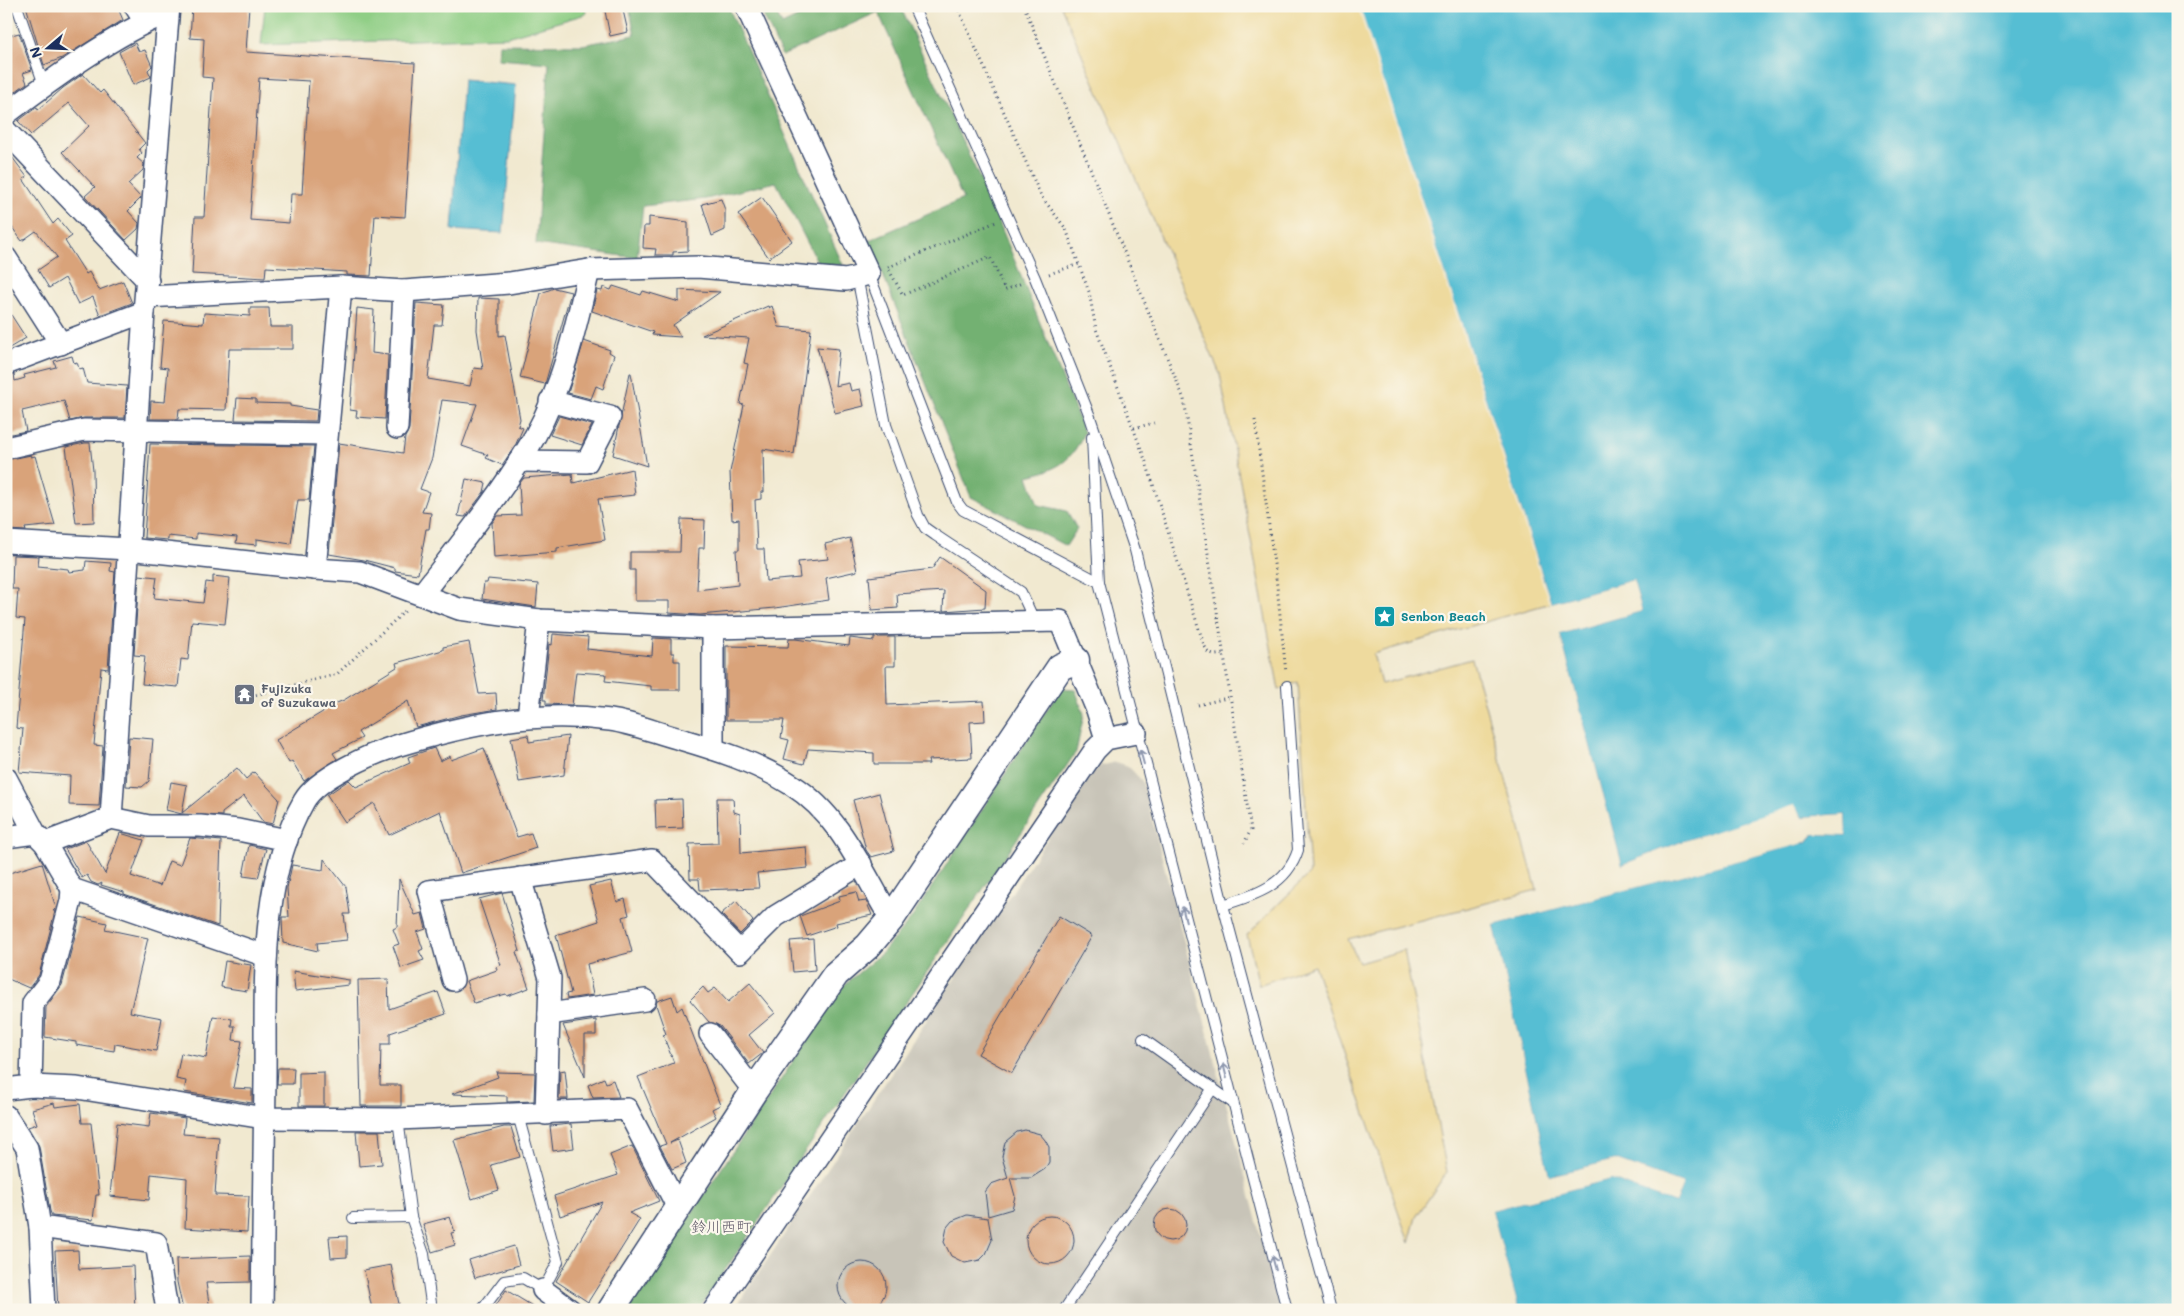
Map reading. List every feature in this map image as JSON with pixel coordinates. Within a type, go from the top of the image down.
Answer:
[{"type":"street","points":[[6,364],[61,344],[146,297],[341,287],[404,291],[509,283],[590,270],[698,267],[846,280],[863,275],[746,6]]},
{"type":"street","points":[[6,114],[140,14],[168,10],[136,430],[111,818]]},
{"type":"street","points":[[6,131],[146,297]]},
{"type":"street","points":[[6,258],[61,344]]},
{"type":"street","points":[[422,594],[498,495],[536,435],[568,358],[590,270]]},
{"type":"street","points":[[315,569],[341,287]]},
{"type":"street","points":[[397,428],[404,291]]},
{"type":"street","points":[[519,462],[587,462],[610,417],[550,401]]},
{"type":"street","points":[[6,448],[84,430],[327,434]]},
{"type":"street","points":[[6,542],[128,549],[360,572],[459,609],[538,620],[713,628],[1060,621],[1097,710],[1106,739]]},
{"type":"street","points":[[528,717],[538,620]]},
{"type":"street","points":[[713,628],[713,749]]},
{"type":"street","points":[[611,1310],[677,1206],[754,1091],[836,974],[868,946],[891,919],[1060,667],[1076,660]]},
{"type":"street","points":[[262,1310],[266,956],[274,894],[287,840],[306,798],[331,777],[376,752],[472,724],[546,715],[613,720],[741,759],[792,785],[823,810],[861,864],[891,919]]},
{"type":"street","points":[[714,1310],[1095,750],[1106,739],[1136,733]]},
{"type":"street","points":[[6,778],[72,890],[71,901],[50,981],[33,1003],[31,1086]]},
{"type":"street","points":[[6,837],[40,838],[111,818],[149,826],[200,826],[238,830],[287,840]]},
{"type":"street","points":[[453,980],[429,891],[652,860],[740,952],[776,916],[861,864]]},
{"type":"street","points":[[520,878],[550,978],[546,1114]]},
{"type":"street","points":[[72,890],[266,956]]},
{"type":"street","points":[[549,1014],[645,1000]]},
{"type":"street","points":[[710,1034],[754,1091]]},
{"type":"street","points":[[6,1089],[31,1086],[77,1088],[264,1118],[398,1119],[627,1109],[677,1206]]},
{"type":"street","points":[[6,1116],[26,1148],[40,1227],[44,1310]]},
{"type":"street","points":[[40,1227],[156,1244],[167,1310]]},
{"type":"street","points":[[543,1290],[570,1310]]},
{"type":"lane","points":[[16,6],[44,85]]},
{"type":"lane","points":[[913,6],[1008,216],[1089,414],[1135,550],[1223,905],[1331,1310]]},
{"type":"lane","points":[[863,275],[957,502],[963,510],[1099,582]]},
{"type":"lane","points":[[863,275],[886,425],[918,515],[925,528],[934,535],[1021,592],[1035,622]]},
{"type":"lane","points":[[1089,414],[1094,451],[1094,508],[1099,582],[1136,733],[1287,1310]]},
{"type":"lane","points":[[1223,905],[1267,890],[1295,861],[1298,850],[1287,686]]},
{"type":"lane","points":[[1143,1039],[1233,1104]]},
{"type":"lane","points":[[1064,1310],[1213,1088]]},
{"type":"lane","points":[[482,1310],[504,1281],[523,1278],[543,1290],[558,1262],[518,1115]]},
{"type":"lane","points":[[398,1119],[411,1217],[424,1254],[432,1310]]},
{"type":"lane","points":[[353,1218],[411,1217]]},
{"type":"path","points":[[957,6],[1041,196],[1066,229],[1089,292],[1097,334],[1134,428],[1204,645],[1208,652],[1216,655],[1224,654]]},
{"type":"path","points":[[1024,6],[1184,399],[1251,830],[1244,843]]},
{"type":"path","points":[[1008,216],[881,270],[890,270],[903,296],[990,257],[1005,290],[1023,283]]},
{"type":"path","points":[[1049,274],[1079,264]]},
{"type":"path","points":[[1255,420],[1277,586],[1287,686]]},
{"type":"path","points":[[1134,428],[1154,423]]},
{"type":"path","points":[[251,696],[337,674],[422,594]]},
{"type":"path","points":[[1198,705],[1231,697]]},
{"type":"shaded area","points":[[1116,762],[1128,766],[1142,781],[1280,1310],[734,1310],[1088,778],[1100,766]]},
{"type":"green space","points":[[265,6],[585,6],[586,14],[507,37],[261,45]]},
{"type":"green space","points":[[629,6],[728,6],[843,265],[819,265],[776,182],[706,199],[643,206],[637,258],[536,244],[549,63],[498,59],[499,44],[582,45],[635,35]]},
{"type":"green space","points":[[759,6],[773,6],[782,25],[822,6],[900,6],[993,207],[1084,432],[1074,451],[1063,463],[1028,476],[1038,505],[1067,511],[1077,529],[1066,546],[971,497],[881,270],[867,241],[963,199],[878,12],[782,56]]},
{"type":"green space","points":[[1061,688],[1075,689],[1084,714],[1076,752],[698,1310],[627,1310],[844,985],[882,953],[911,919]]},
{"type":"sand","name":"Senbon Beach","points":[[1061,6],[1359,6],[1551,603],[1373,654],[1381,684],[1472,659],[1537,890],[1348,939],[1359,963],[1404,950],[1447,1172],[1416,1217],[1409,1243],[1314,965],[1259,985],[1247,935],[1310,873],[1298,682],[1279,690],[1220,374]]},
{"type":"water","points":[[1359,6],[2178,6],[2178,1310],[1519,1310],[1492,1210],[1611,1179],[1675,1203],[1683,1184],[1615,1160],[1549,1176],[1494,925],[1807,842],[1814,834],[1846,835],[1845,814],[1802,817],[1794,806],[1684,841],[1622,865],[1560,634],[1642,611],[1633,580],[1551,603]]},
{"type":"water","points":[[463,80],[516,85],[503,233],[452,230]]},
{"type":"pier","points":[[1357,6],[1361,10],[1551,603],[1633,580],[1642,611],[1560,634],[1622,865],[1684,841],[1794,805],[1802,817],[1845,814],[1846,835],[1814,834],[1801,844],[1494,925],[1549,1176],[1615,1160],[1683,1184],[1675,1203],[1611,1179],[1492,1210],[1519,1310],[1517,1310],[1490,1208],[1611,1176],[1674,1200],[1680,1185],[1615,1163],[1547,1178],[1492,923],[1806,840],[1813,831],[1843,833],[1843,817],[1801,820],[1793,808],[1685,843],[1623,868],[1620,867],[1557,634],[1639,609],[1632,583],[1552,605],[1549,604]]},
{"type":"building","points":[[26,6],[117,6],[123,20],[62,58],[44,65]]},
{"type":"building","points":[[192,6],[249,6],[246,52],[415,63],[405,217],[375,215],[371,276],[347,275],[347,272],[266,267],[265,278],[192,274],[195,217],[204,217],[213,78],[202,77],[204,39],[190,38]],"holes":[[[259,78],[309,81],[302,194],[291,194],[289,223],[250,220]]]},
{"type":"building","points":[[604,6],[622,6],[628,32],[610,36]]},
{"type":"building","points":[[19,33],[32,70],[23,73],[27,83],[8,97],[6,91],[6,34],[8,36]]},
{"type":"building","points":[[135,43],[139,52],[145,50],[152,66],[148,70],[151,77],[133,85],[119,52]]},
{"type":"building","points":[[83,74],[100,93],[103,90],[145,143],[139,149],[142,153],[137,158],[144,164],[143,170],[128,184],[141,198],[128,211],[139,223],[138,229],[126,240],[85,196],[95,187],[62,152],[89,126],[69,103],[31,135],[18,121],[37,107],[38,110],[63,88]]},
{"type":"building","points":[[6,149],[27,177],[23,179],[53,224],[58,219],[72,236],[65,241],[86,274],[89,272],[99,290],[123,281],[132,303],[100,315],[93,297],[78,304],[65,278],[49,288],[38,270],[57,257],[36,231],[22,241],[6,219]]},
{"type":"building","points":[[762,197],[792,241],[769,258],[738,214]]},
{"type":"building","points":[[721,199],[725,210],[725,230],[712,236],[702,204]]},
{"type":"building","points":[[649,217],[688,222],[688,251],[673,252],[673,255],[655,255],[656,249],[643,248],[644,226],[649,226]]},
{"type":"building","points":[[613,286],[641,295],[643,291],[679,302],[679,290],[720,292],[673,325],[681,337],[652,335],[653,332],[592,311],[597,290],[602,291],[603,287],[611,290]]},
{"type":"building","points":[[554,288],[571,292],[545,384],[520,378],[541,293]]},
{"type":"building","points":[[478,298],[499,299],[499,336],[505,335],[520,419],[518,426],[523,428],[515,446],[502,465],[486,458],[488,455],[462,446],[477,404],[442,400],[432,458],[420,489],[429,492],[422,512],[431,513],[429,529],[426,529],[418,574],[395,571],[395,568],[364,560],[329,554],[339,443],[403,453],[405,437],[409,429],[416,303],[444,305],[442,325],[434,325],[428,379],[470,386],[474,368],[483,369],[477,330]]},
{"type":"building","points":[[768,306],[769,308],[772,306],[779,327],[811,330],[794,454],[763,449],[764,492],[761,492],[761,499],[755,500],[757,549],[764,549],[766,581],[800,578],[798,562],[828,559],[825,544],[850,538],[857,571],[826,578],[829,600],[775,608],[700,615],[669,613],[669,601],[635,601],[635,570],[630,570],[630,552],[680,552],[681,519],[705,520],[704,548],[699,548],[697,590],[738,585],[736,550],[739,550],[739,519],[732,520],[730,472],[744,405],[740,404],[748,364],[744,363],[749,338],[702,335]]},
{"type":"building","points":[[6,307],[26,338],[6,350]]},
{"type":"building","points":[[250,308],[269,308],[270,327],[293,327],[293,349],[229,349],[226,410],[179,409],[178,419],[150,419],[151,401],[165,402],[168,368],[160,367],[164,321],[203,324],[204,313],[250,316]]},
{"type":"building","points":[[357,308],[374,310],[372,353],[388,355],[385,419],[356,417],[357,411],[350,410]]},
{"type":"building","points":[[584,341],[610,350],[609,352],[614,355],[603,389],[596,386],[591,399],[568,393]]},
{"type":"building","points":[[817,347],[839,349],[835,386],[849,383],[851,391],[860,389],[864,406],[835,413]]},
{"type":"building","points":[[72,356],[74,363],[77,362],[79,369],[83,368],[87,383],[127,386],[125,418],[84,418],[70,421],[64,401],[22,411],[26,431],[6,435],[6,376],[14,374],[15,381],[25,378],[24,375],[56,367],[54,361]]},
{"type":"building","points":[[631,373],[647,466],[613,455]]},
{"type":"building","points":[[237,398],[256,399],[256,403],[290,404],[290,406],[317,410],[316,421],[235,420]]},
{"type":"building","points":[[559,416],[592,425],[582,445],[550,435]]},
{"type":"building","points":[[90,443],[93,471],[94,522],[76,523],[66,447]]},
{"type":"building","points":[[150,444],[314,446],[309,500],[298,500],[291,544],[257,539],[257,545],[236,543],[237,537],[196,533],[196,539],[168,536],[168,540],[144,538]]},
{"type":"building","points":[[31,455],[31,457],[35,456],[55,525],[25,528],[26,531],[8,530],[6,460]]},
{"type":"building","points":[[632,469],[635,495],[598,499],[605,540],[557,548],[557,552],[494,557],[492,523],[497,516],[521,515],[519,484],[524,478],[572,474],[573,483]]},
{"type":"building","points":[[466,479],[486,483],[484,492],[465,517],[458,516]]},
{"type":"building","points":[[13,555],[39,556],[38,566],[68,569],[69,572],[85,570],[86,561],[111,563],[110,571],[115,572],[108,669],[101,668],[94,745],[103,746],[99,806],[69,805],[70,776],[19,772],[23,729],[16,728],[25,619],[16,618],[18,589],[12,589]]},
{"type":"building","points":[[940,557],[986,590],[985,608],[943,611],[944,591],[897,594],[898,608],[872,610],[869,577],[932,569]]},
{"type":"building","points":[[139,575],[157,577],[154,598],[203,603],[206,582],[213,583],[213,576],[230,578],[225,624],[192,621],[188,660],[181,659],[178,687],[142,684],[145,656],[134,655]]},
{"type":"building","points":[[488,579],[538,584],[536,607],[482,599],[484,583],[487,583]]},
{"type":"building","points":[[553,634],[588,637],[587,649],[652,656],[653,638],[671,639],[671,653],[674,653],[674,661],[680,661],[680,690],[651,690],[651,686],[605,681],[606,674],[576,672],[572,705],[546,704],[546,700],[543,700],[549,644],[552,645]]},
{"type":"building","points":[[874,637],[895,637],[895,666],[886,666],[887,705],[984,701],[985,721],[970,722],[972,758],[928,760],[929,764],[874,764],[874,753],[808,749],[804,764],[784,759],[789,740],[781,738],[784,720],[726,720],[726,646],[788,647],[789,639],[795,639],[849,646],[850,638],[874,641]]},
{"type":"building","points":[[469,642],[479,694],[496,693],[497,709],[461,715],[416,727],[408,701],[358,732],[362,738],[333,753],[337,759],[304,781],[292,761],[289,763],[276,740],[326,710],[325,708],[344,700],[397,667],[396,663],[443,650],[443,647]]},
{"type":"building","points":[[528,735],[529,742],[568,736],[564,775],[519,782],[511,738]]},
{"type":"building","points":[[129,737],[153,739],[149,781],[142,787],[126,786]]},
{"type":"building","points":[[434,748],[440,761],[450,756],[451,760],[484,748],[517,837],[531,833],[536,848],[461,873],[440,811],[389,835],[374,803],[345,822],[327,795],[349,780],[356,787],[410,763],[408,757]]},
{"type":"building","points":[[237,768],[246,779],[254,772],[279,799],[273,824],[263,822],[244,796],[222,813],[222,816],[182,814],[166,810],[171,782],[187,785],[182,813]]},
{"type":"building","points":[[879,793],[894,851],[871,857],[866,850],[853,800]]},
{"type":"building","points":[[717,798],[733,798],[734,812],[740,814],[741,853],[806,847],[808,868],[757,873],[759,888],[700,890],[699,879],[690,879],[689,844],[718,843]]},
{"type":"building","points":[[682,799],[683,828],[656,829],[655,800]]},
{"type":"building","points":[[120,833],[144,840],[131,876],[160,886],[169,861],[180,865],[190,838],[221,841],[218,926],[124,894],[124,892],[101,885],[102,883],[98,885],[91,882],[87,875],[82,878],[65,849],[86,841],[105,874]]},
{"type":"building","points":[[249,845],[266,849],[258,878],[243,876]]},
{"type":"building","points":[[324,859],[346,887],[350,914],[344,914],[347,940],[317,943],[318,951],[283,943],[282,917],[289,917],[287,888],[292,865],[323,870]]},
{"type":"building","points":[[42,863],[56,908],[53,911],[55,911],[39,975],[29,988],[6,978],[6,874]]},
{"type":"building","points":[[399,879],[415,915],[422,913],[426,929],[417,932],[423,949],[419,951],[424,960],[401,968],[393,946],[399,944],[393,929],[397,927]]},
{"type":"building","points":[[611,881],[617,902],[625,899],[629,915],[623,917],[632,952],[587,964],[593,995],[567,999],[566,994],[571,993],[556,935],[599,921],[589,886]]},
{"type":"building","points":[[856,892],[859,902],[866,901],[872,915],[836,923],[837,926],[807,936],[800,916],[840,901],[839,896]]},
{"type":"building","points":[[502,893],[520,951],[516,952],[529,988],[507,996],[506,994],[474,1003],[466,981],[497,970],[496,967],[501,965],[479,899]]},
{"type":"building","points":[[736,901],[753,921],[740,934],[721,914]]},
{"type":"building","points":[[1059,916],[1092,936],[1012,1073],[978,1054]]},
{"type":"building","points":[[80,917],[107,923],[105,929],[148,938],[130,1012],[162,1018],[156,1051],[115,1044],[114,1051],[76,1045],[76,1042],[45,1037],[46,1007],[62,985]]},
{"type":"building","points":[[813,939],[815,970],[793,972],[790,941]]},
{"type":"building","points":[[225,961],[251,965],[247,991],[221,987]]},
{"type":"building","points":[[293,971],[349,980],[349,985],[295,991]]},
{"type":"building","points":[[388,979],[389,1009],[438,992],[446,1014],[390,1033],[390,1044],[381,1044],[380,1085],[401,1085],[401,1106],[361,1106],[358,980]]},
{"type":"building","points":[[750,983],[775,1013],[749,1035],[763,1053],[749,1064],[720,1026],[709,1022],[690,1000],[703,987],[708,993],[715,988],[728,1002]]},
{"type":"building","points":[[672,996],[677,1011],[682,1007],[720,1105],[712,1109],[716,1117],[670,1143],[678,1140],[686,1163],[672,1169],[660,1146],[666,1144],[638,1077],[674,1063],[663,1035],[666,1034],[656,1005],[657,1001]]},
{"type":"building","points":[[213,1016],[232,1019],[231,1026],[235,1026],[233,1040],[242,1041],[233,1088],[252,1089],[252,1103],[184,1092],[186,1081],[176,1079],[181,1053],[206,1058]]},
{"type":"building","points":[[596,1020],[596,1035],[585,1035],[585,1077],[563,1025]]},
{"type":"building","points":[[278,1068],[294,1068],[293,1084],[277,1084]]},
{"type":"building","points":[[565,1070],[568,1099],[559,1099],[560,1071]]},
{"type":"building","points":[[324,1072],[324,1106],[299,1106],[299,1073]]},
{"type":"building","points":[[496,1072],[535,1073],[534,1101],[507,1102],[507,1096],[452,1094],[498,1077]]},
{"type":"building","points":[[604,1078],[606,1083],[613,1080],[619,1097],[593,1098],[588,1085]]},
{"type":"building","points":[[54,1103],[55,1107],[80,1104],[82,1123],[91,1123],[99,1195],[96,1195],[93,1220],[52,1216],[50,1211],[39,1146],[28,1127],[37,1124],[32,1109]]},
{"type":"building","points":[[151,1113],[185,1118],[183,1134],[219,1137],[215,1195],[249,1196],[247,1232],[185,1228],[187,1178],[151,1174],[149,1200],[110,1196],[117,1123],[149,1127]]},
{"type":"building","points":[[571,1124],[574,1148],[553,1151],[550,1126]]},
{"type":"building","points":[[504,1127],[511,1127],[520,1157],[491,1165],[499,1190],[472,1199],[454,1140]]},
{"type":"building","points":[[1025,1130],[1040,1134],[1045,1140],[1049,1147],[1049,1162],[1045,1169],[1031,1178],[1010,1178],[1015,1196],[1012,1209],[988,1216],[985,1192],[991,1184],[1008,1178],[1002,1157],[1005,1142],[1017,1132]]},
{"type":"building","points":[[356,1131],[379,1131],[382,1164],[359,1166]]},
{"type":"building","points":[[632,1146],[659,1201],[629,1213],[640,1219],[588,1302],[556,1281],[602,1202],[560,1216],[554,1196],[618,1175],[610,1155]]},
{"type":"building","points":[[1170,1209],[1181,1214],[1186,1225],[1181,1236],[1170,1241],[1159,1236],[1154,1225],[1159,1214]]},
{"type":"building","points":[[967,1215],[988,1218],[992,1240],[986,1254],[980,1260],[965,1263],[951,1256],[944,1242],[947,1227],[952,1221]]},
{"type":"building","points":[[1050,1216],[1059,1218],[1067,1223],[1072,1231],[1074,1240],[1072,1249],[1067,1257],[1059,1262],[1050,1264],[1041,1262],[1033,1257],[1028,1249],[1026,1240],[1028,1231],[1033,1223],[1041,1218]]},
{"type":"building","points":[[450,1217],[455,1232],[451,1233],[455,1245],[432,1252],[423,1224]]},
{"type":"building","points":[[347,1236],[347,1257],[331,1258],[329,1237]]},
{"type":"building","points":[[514,1246],[519,1265],[475,1278],[469,1260]]},
{"type":"building","points":[[78,1250],[79,1269],[133,1266],[135,1310],[58,1310],[55,1251]]},
{"type":"building","points":[[250,1256],[250,1282],[206,1283],[210,1310],[183,1310],[177,1282],[176,1259]]},
{"type":"building","points":[[862,1262],[871,1264],[879,1269],[884,1277],[886,1286],[884,1295],[879,1303],[871,1308],[862,1310],[853,1308],[845,1303],[840,1295],[838,1286],[840,1277],[845,1269],[853,1264]]},
{"type":"building","points":[[391,1265],[399,1304],[372,1309],[364,1270]]},
{"type":"building","points":[[506,1290],[539,1310],[493,1310]]},
{"type":"place","name":"Senbon Beach","points":[[1385,616]]},
{"type":"place","name":"Fujizuka of Suzukawa","points":[[245,695]]},
{"type":"district","name":"鈴川西町","points":[[721,1226]]}]
